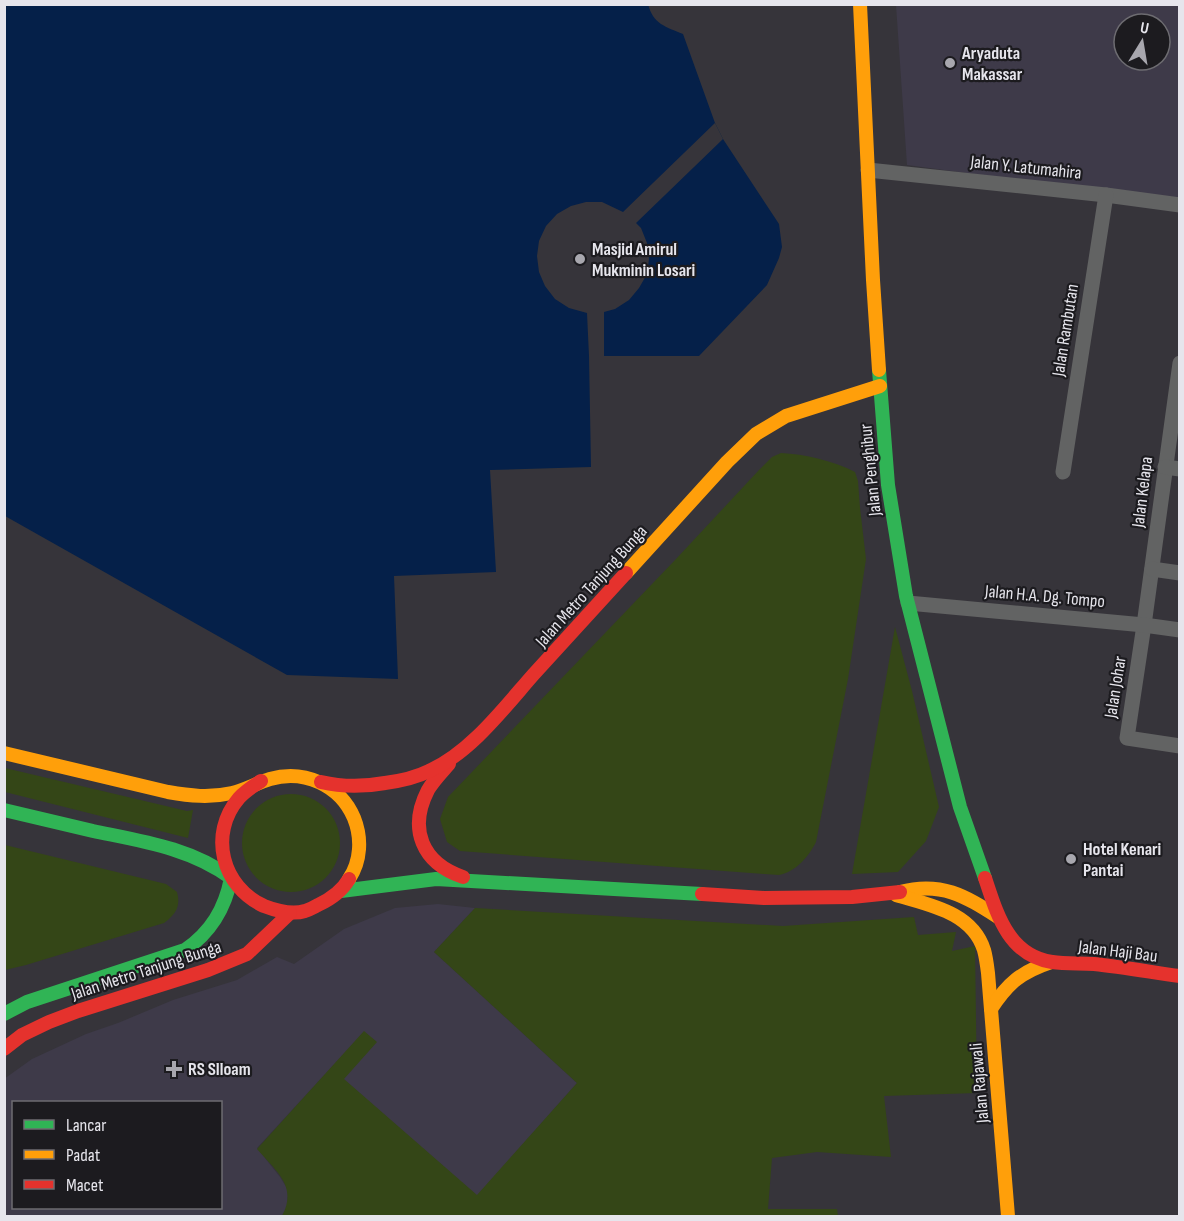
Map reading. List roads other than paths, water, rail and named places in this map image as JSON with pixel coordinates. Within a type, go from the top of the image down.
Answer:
[{"type":"main road","name":"Jalan Penghibur","points":[[860,4],[873,280],[888,485],[908,603],[960,807],[998,917]]},
{"type":"main road","name":"Jalan Metro Tanjung Bunga","points":[[321,782],[341,787],[361,786],[418,776],[458,754],[491,722],[727,462],[756,434],[786,416],[880,386]]},
{"type":"main road","points":[[4,753],[195,796],[226,794],[275,777],[290,775],[321,782],[333,790],[351,811],[359,838],[356,867],[341,891],[330,900],[304,911],[276,911],[256,903],[239,890],[231,878],[222,855],[223,830],[232,806],[240,796],[261,782]]},
{"type":"main road","points":[[458,754],[427,793],[421,808],[419,824],[422,843],[434,862],[447,871],[470,879]]},
{"type":"main road","points":[[4,810],[184,853],[208,863],[231,878]]},
{"type":"main road","name":"Jalan Metro Tanjung Bunga","points":[[4,1014],[27,1002],[185,950],[199,941],[209,930],[227,898],[231,878]]},
{"type":"main road","points":[[341,891],[436,879],[470,879],[764,898],[852,897],[895,894],[916,888],[934,888],[955,893],[998,917]]},
{"type":"main road","name":"Jalan Rajawali","points":[[895,894],[952,913],[973,927],[983,946],[988,973],[1008,1216]]},
{"type":"main road","name":"Jalan Metro Tanjung Bunga","points":[[4,1049],[22,1035],[49,1022],[208,970],[247,954],[290,912]]},
{"type":"main road","name":"Jalan Haji Bau","points":[[998,917],[1016,945],[1039,959],[1179,976]]},
{"type":"main road","name":"Jalan Haji Bau","points":[[991,1009],[1008,985],[1033,968],[1051,962]]},
{"type":"street","name":"Jalan Y. Latumahira","points":[[868,170],[1179,205]]},
{"type":"street","name":"Jalan Rambutan","points":[[1063,472],[1106,195]]},
{"type":"street","name":"Jalan Kelapa","points":[[1144,625],[1152,569],[1172,468],[1179,366]]},
{"type":"street","points":[[1152,569],[1179,573]]},
{"type":"street","name":"Jalan H.A. Dg. Tompo","points":[[908,603],[1179,630]]},
{"type":"street","name":"Jalan Johar","points":[[1144,625],[1127,738],[1179,746]]},
{"type":"water","points":[[648,4],[657,20],[666,27],[683,34],[723,139],[779,224],[782,247],[779,258],[767,285],[699,356],[589,356],[591,467],[490,470],[496,572],[394,576],[398,679],[287,675],[5,516],[5,5]]},
{"type":"place","name":"Aryaduta Makassar","points":[[950,63]]},
{"type":"place","name":"Masjid Amirul Mukminin Losari","points":[[580,259]]},
{"type":"place","name":"Hotel Kenari Pantai","points":[[1071,859]]},
{"type":"place","name":"RS SIloam","points":[[174,1069]]}]
